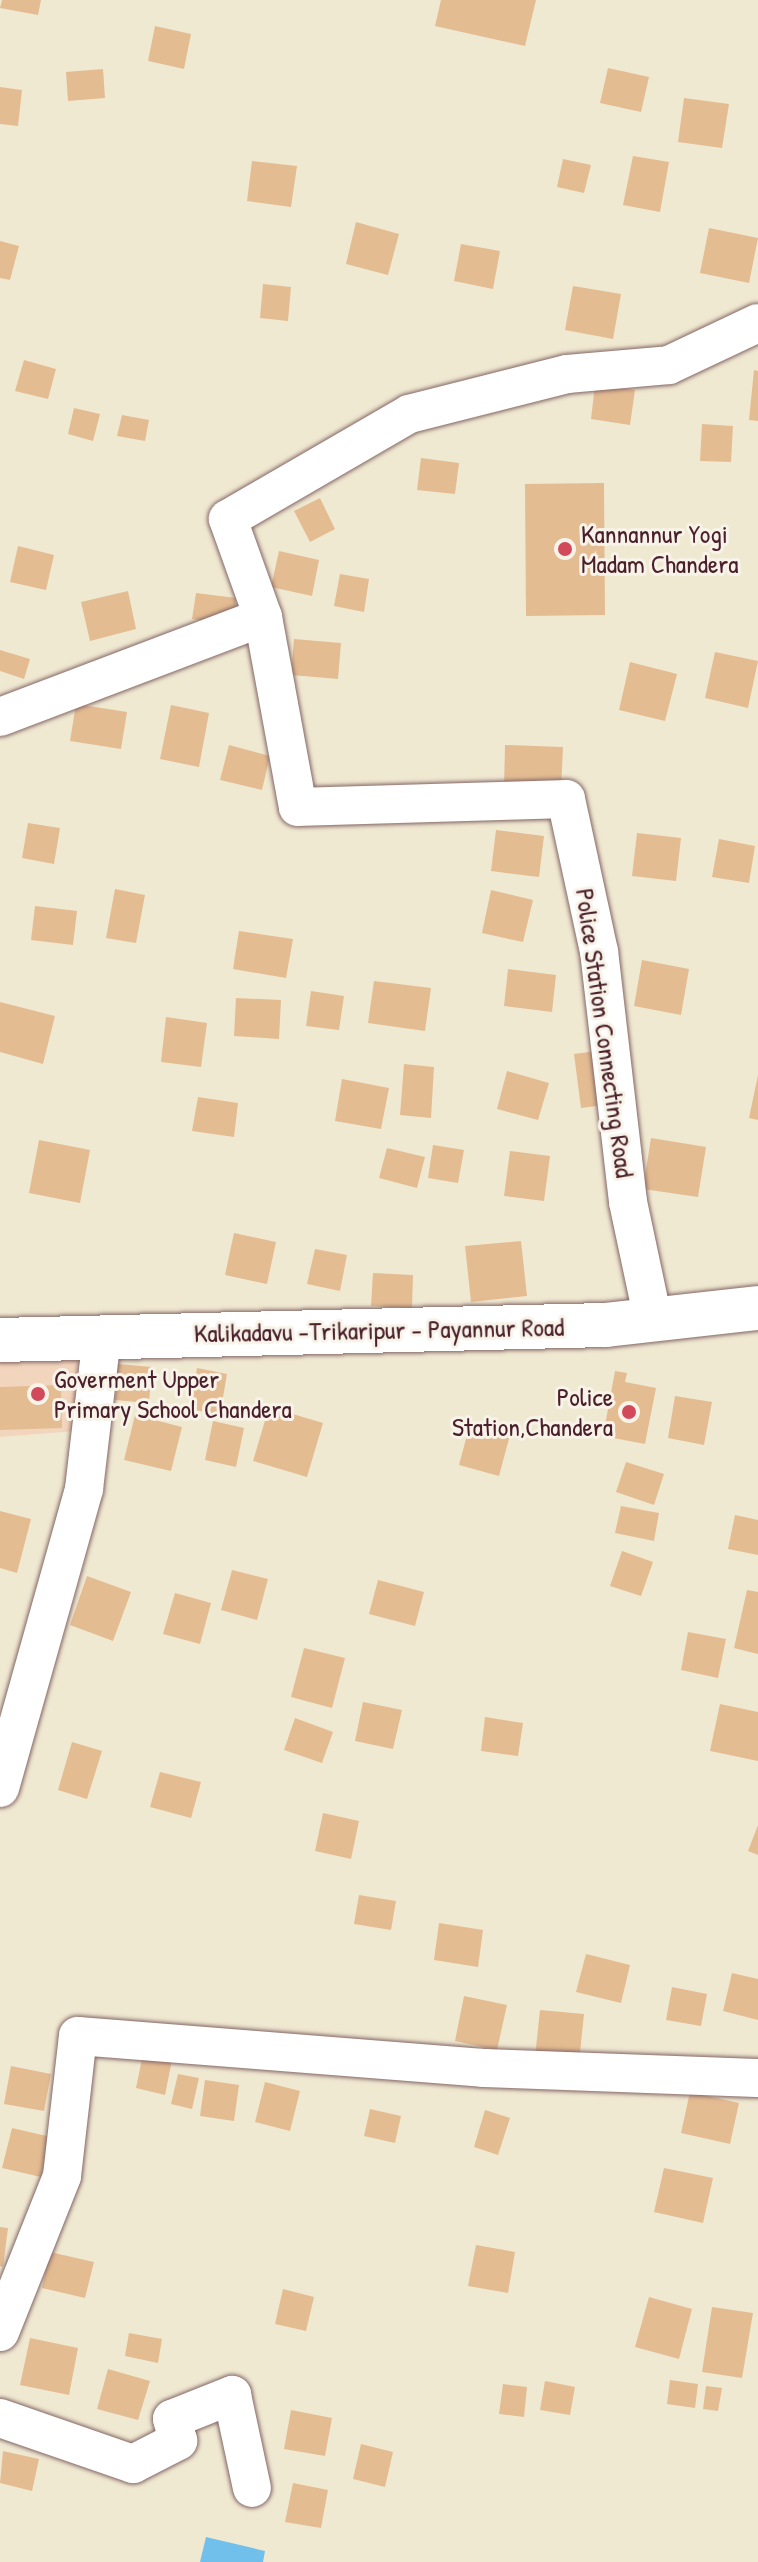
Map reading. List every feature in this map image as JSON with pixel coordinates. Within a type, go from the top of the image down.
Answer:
[{"type":"main road","name":"Kalikadavu -Trikaripur - Payannur Road","points":[[0,1340],[653,1320],[758,1308]]},
{"type":"street","points":[[0,717],[263,617],[228,519],[409,414],[567,374],[669,365],[758,323]]},
{"type":"street","name":"Police Station Connecting Road","points":[[263,617],[298,807],[566,799],[599,951],[628,1202],[653,1320]]},
{"type":"street","points":[[0,1788],[84,1489],[102,1335]]},
{"type":"street","points":[[0,2332],[62,2176],[78,2036],[483,2068],[758,2078]]},
{"type":"street","points":[[0,2418],[133,2464],[178,2441],[172,2419],[232,2395],[252,2488]]},
{"type":"shaded area","name":"Goverment Upper Primary School Chandera","points":[[77,1353],[76,1431],[0,1437],[0,1357]]},
{"type":"water","points":[[206,2537],[265,2551],[263,2562],[200,2562]]},
{"type":"building","points":[[2,0],[41,0],[38,15],[0,8]]},
{"type":"building","points":[[441,0],[536,0],[525,46],[435,26]]},
{"type":"building","points":[[155,26],[191,34],[184,69],[148,61]]},
{"type":"building","points":[[608,68],[649,77],[641,112],[600,103]]},
{"type":"building","points":[[103,69],[105,98],[68,101],[66,72]]},
{"type":"building","points":[[0,87],[22,90],[18,126],[0,124]]},
{"type":"building","points":[[684,98],[729,104],[722,148],[678,142]]},
{"type":"building","points":[[633,156],[669,162],[660,212],[623,205]]},
{"type":"building","points":[[563,159],[591,165],[584,193],[557,187]]},
{"type":"building","points":[[252,161],[297,166],[291,207],[247,201]]},
{"type":"building","points":[[356,222],[399,234],[388,275],[346,264]]},
{"type":"building","points":[[709,228],[758,238],[749,283],[700,273]]},
{"type":"building","points":[[0,241],[19,246],[10,280],[0,278]]},
{"type":"building","points":[[461,244],[500,251],[493,289],[454,281]]},
{"type":"building","points":[[263,284],[291,287],[288,321],[260,318]]},
{"type":"building","points":[[573,286],[621,294],[613,339],[565,330]]},
{"type":"building","points":[[24,360],[56,369],[48,399],[15,391]]},
{"type":"building","points":[[754,370],[758,371],[758,421],[749,420]]},
{"type":"building","points":[[595,385],[635,390],[630,425],[591,419]]},
{"type":"building","points":[[74,408],[100,414],[93,441],[68,434]]},
{"type":"building","points":[[122,415],[149,420],[145,441],[117,436]]},
{"type":"building","points":[[702,424],[733,426],[731,462],[700,461]]},
{"type":"building","points":[[421,458],[459,463],[455,494],[417,490]]},
{"type":"building","name":"Kannannur Yogi Madam Chandera","points":[[604,483],[605,615],[526,616],[525,484]]},
{"type":"building","points":[[320,498],[335,529],[310,542],[294,511]]},
{"type":"building","points":[[18,546],[54,555],[46,590],[10,582]]},
{"type":"building","points":[[279,551],[319,560],[312,596],[271,587]]},
{"type":"building","points":[[340,574],[369,579],[364,612],[334,606]]},
{"type":"building","points":[[128,591],[136,629],[90,641],[81,602]]},
{"type":"building","points":[[196,593],[236,598],[233,625],[192,619]]},
{"type":"building","points":[[294,639],[341,643],[338,679],[291,675]]},
{"type":"building","points":[[0,650],[30,659],[24,679],[0,671]]},
{"type":"building","points":[[715,652],[758,661],[748,708],[705,698]]},
{"type":"building","points":[[630,662],[677,674],[665,721],[619,710]]},
{"type":"building","points":[[76,704],[127,712],[121,749],[70,741]]},
{"type":"building","points":[[171,705],[209,713],[199,767],[160,759]]},
{"type":"building","points":[[229,745],[270,756],[262,790],[220,780]]},
{"type":"building","points":[[505,745],[563,747],[561,790],[504,787]]},
{"type":"building","points":[[28,823],[60,828],[54,864],[22,858]]},
{"type":"building","points":[[496,830],[544,836],[539,877],[491,871]]},
{"type":"building","points":[[637,833],[681,838],[676,881],[632,876]]},
{"type":"building","points":[[719,839],[755,846],[749,883],[712,877]]},
{"type":"building","points":[[115,889],[145,895],[136,943],[106,938]]},
{"type":"building","points":[[491,890],[533,900],[523,942],[482,933]]},
{"type":"building","points":[[35,906],[77,911],[73,945],[31,940]]},
{"type":"building","points":[[239,931],[293,939],[286,978],[233,969]]},
{"type":"building","points":[[642,960],[689,969],[681,1015],[634,1006]]},
{"type":"building","points":[[508,969],[556,975],[552,1012],[504,1006]]},
{"type":"building","points":[[374,981],[431,988],[425,1031],[368,1023]]},
{"type":"building","points":[[311,991],[344,996],[339,1030],[306,1026]]},
{"type":"building","points":[[236,998],[281,1000],[279,1039],[234,1036]]},
{"type":"building","points":[[0,1002],[55,1016],[43,1064],[0,1052]]},
{"type":"building","points":[[166,1017],[207,1023],[201,1067],[161,1062]]},
{"type":"building","points":[[604,1050],[612,1104],[581,1108],[574,1054]]},
{"type":"building","points":[[404,1064],[434,1067],[431,1118],[400,1115]]},
{"type":"building","points":[[507,1071],[549,1083],[538,1120],[497,1109]]},
{"type":"building","points":[[758,1075],[758,1120],[749,1118]]},
{"type":"building","points":[[342,1079],[389,1088],[381,1129],[335,1121]]},
{"type":"building","points":[[198,1097],[238,1103],[234,1137],[192,1131]]},
{"type":"building","points":[[651,1138],[706,1147],[698,1197],[643,1189]]},
{"type":"building","points":[[39,1140],[90,1150],[80,1203],[29,1193]]},
{"type":"building","points":[[433,1145],[464,1150],[458,1183],[428,1178]]},
{"type":"building","points":[[387,1148],[425,1157],[417,1188],[379,1178]]},
{"type":"building","points":[[510,1151],[550,1156],[544,1201],[504,1196]]},
{"type":"building","points":[[234,1233],[276,1242],[267,1284],[225,1275]]},
{"type":"building","points":[[521,1241],[527,1296],[471,1302],[465,1246]]},
{"type":"building","points":[[315,1249],[347,1255],[340,1291],[307,1284]]},
{"type":"building","points":[[373,1273],[413,1275],[412,1308],[371,1306]]},
{"type":"building","points":[[118,1364],[152,1367],[149,1403],[115,1400]]},
{"type":"building","points":[[197,1368],[227,1374],[220,1415],[190,1409]]},
{"type":"building","name":"Police Station,Chandera","points":[[615,1371],[627,1373],[625,1382],[656,1388],[645,1444],[603,1436]]},
{"type":"building","name":"Goverment Upper Primary School Chandera","points":[[61,1385],[62,1428],[0,1430],[0,1387]]},
{"type":"building","points":[[675,1396],[712,1402],[704,1445],[668,1438]]},
{"type":"building","points":[[269,1407],[323,1423],[307,1477],[253,1461]]},
{"type":"building","points":[[135,1415],[182,1427],[171,1471],[124,1460]]},
{"type":"building","points":[[213,1421],[244,1428],[236,1467],[205,1460]]},
{"type":"building","points":[[470,1424],[510,1435],[499,1476],[459,1465]]},
{"type":"building","points":[[626,1462],[664,1474],[654,1505],[616,1492]]},
{"type":"building","points":[[621,1506],[659,1513],[654,1541],[615,1533]]},
{"type":"building","points":[[0,1511],[31,1519],[17,1573],[0,1568]]},
{"type":"building","points":[[735,1515],[758,1520],[758,1555],[728,1549]]},
{"type":"building","points":[[622,1551],[653,1562],[641,1596],[610,1586]]},
{"type":"building","points":[[232,1570],[268,1579],[257,1620],[221,1610]]},
{"type":"building","points":[[87,1576],[131,1592],[113,1641],[70,1625]]},
{"type":"building","points":[[378,1580],[424,1592],[415,1626],[369,1614]]},
{"type":"building","points":[[747,1590],[758,1592],[758,1654],[734,1648]]},
{"type":"building","points":[[175,1593],[211,1603],[200,1644],[163,1634]]},
{"type":"building","points":[[688,1632],[726,1639],[718,1678],[681,1670]]},
{"type":"building","points":[[304,1648],[345,1658],[332,1708],[291,1697]]},
{"type":"building","points":[[363,1702],[402,1710],[393,1749],[355,1741]]},
{"type":"building","points":[[720,1704],[758,1712],[758,1761],[710,1751]]},
{"type":"building","points":[[485,1717],[523,1723],[518,1756],[481,1751]]},
{"type":"building","points":[[295,1718],[333,1732],[322,1763],[284,1750]]},
{"type":"building","points":[[72,1742],[102,1751],[87,1799],[58,1790]]},
{"type":"building","points":[[160,1772],[201,1782],[191,1818],[150,1807]]},
{"type":"building","points":[[323,1813],[359,1821],[351,1859],[315,1851]]},
{"type":"building","points":[[758,1825],[758,1855],[748,1851]]},
{"type":"building","points":[[359,1895],[396,1901],[391,1930],[354,1924]]},
{"type":"building","points":[[439,1923],[483,1930],[478,1967],[434,1960]]},
{"type":"building","points":[[586,1954],[630,1965],[621,2003],[576,1992]]},
{"type":"building","points":[[732,1973],[758,1979],[758,2020],[723,2011]]},
{"type":"building","points":[[672,1987],[707,1994],[701,2026],[666,2020]]},
{"type":"building","points":[[464,1996],[507,2005],[497,2050],[455,2041]]},
{"type":"building","points":[[540,2010],[584,2014],[579,2062],[535,2057]]},
{"type":"building","points":[[143,2054],[172,2060],[165,2095],[136,2088]]},
{"type":"building","points":[[11,2066],[51,2074],[44,2111],[4,2104]]},
{"type":"building","points":[[178,2074],[199,2078],[192,2109],[171,2104]]},
{"type":"building","points":[[205,2080],[239,2085],[234,2121],[200,2116]]},
{"type":"building","points":[[265,2082],[300,2091],[290,2131],[255,2122]]},
{"type":"building","points":[[690,2092],[739,2103],[730,2144],[681,2133]]},
{"type":"building","points":[[370,2109],[401,2116],[395,2143],[364,2136]]},
{"type":"building","points":[[485,2110],[510,2118],[498,2155],[474,2147]]},
{"type":"building","points":[[12,2128],[51,2137],[41,2177],[2,2168]]},
{"type":"building","points":[[664,2168],[713,2178],[703,2223],[654,2212]]},
{"type":"building","points":[[0,2227],[8,2228],[3,2267],[0,2266]]},
{"type":"building","points":[[476,2245],[515,2252],[508,2293],[468,2286]]},
{"type":"building","points":[[50,2252],[94,2262],[85,2298],[42,2288]]},
{"type":"building","points":[[283,2289],[314,2297],[306,2331],[275,2324]]},
{"type":"building","points":[[649,2297],[692,2309],[679,2359],[635,2347]]},
{"type":"building","points":[[712,2307],[753,2313],[742,2378],[702,2372]]},
{"type":"building","points":[[129,2333],[162,2339],[158,2363],[125,2356]]},
{"type":"building","points":[[30,2338],[78,2348],[69,2395],[20,2385]]},
{"type":"building","points":[[108,2369],[150,2381],[138,2420],[97,2409]]},
{"type":"building","points":[[670,2380],[698,2384],[695,2408],[667,2404]]},
{"type":"building","points":[[545,2381],[575,2387],[570,2415],[540,2410]]},
{"type":"building","points":[[503,2384],[527,2387],[524,2417],[499,2414]]},
{"type":"building","points":[[706,2386],[722,2388],[718,2411],[703,2409]]},
{"type":"building","points":[[291,2410],[332,2418],[325,2456],[284,2449]]},
{"type":"building","points":[[361,2444],[393,2452],[385,2487],[353,2479]]},
{"type":"building","points":[[3,2451],[39,2459],[32,2491],[0,2483]]},
{"type":"building","points":[[293,2483],[328,2490],[321,2528],[285,2522]]},
{"type":"place","name":"Kannannur Yogi Madam Chandera","points":[[565,549]]},
{"type":"place","name":"Goverment Upper Primary School Chandera","points":[[38,1394]]},
{"type":"place","name":"Police Station,Chandera","points":[[629,1412]]}]
